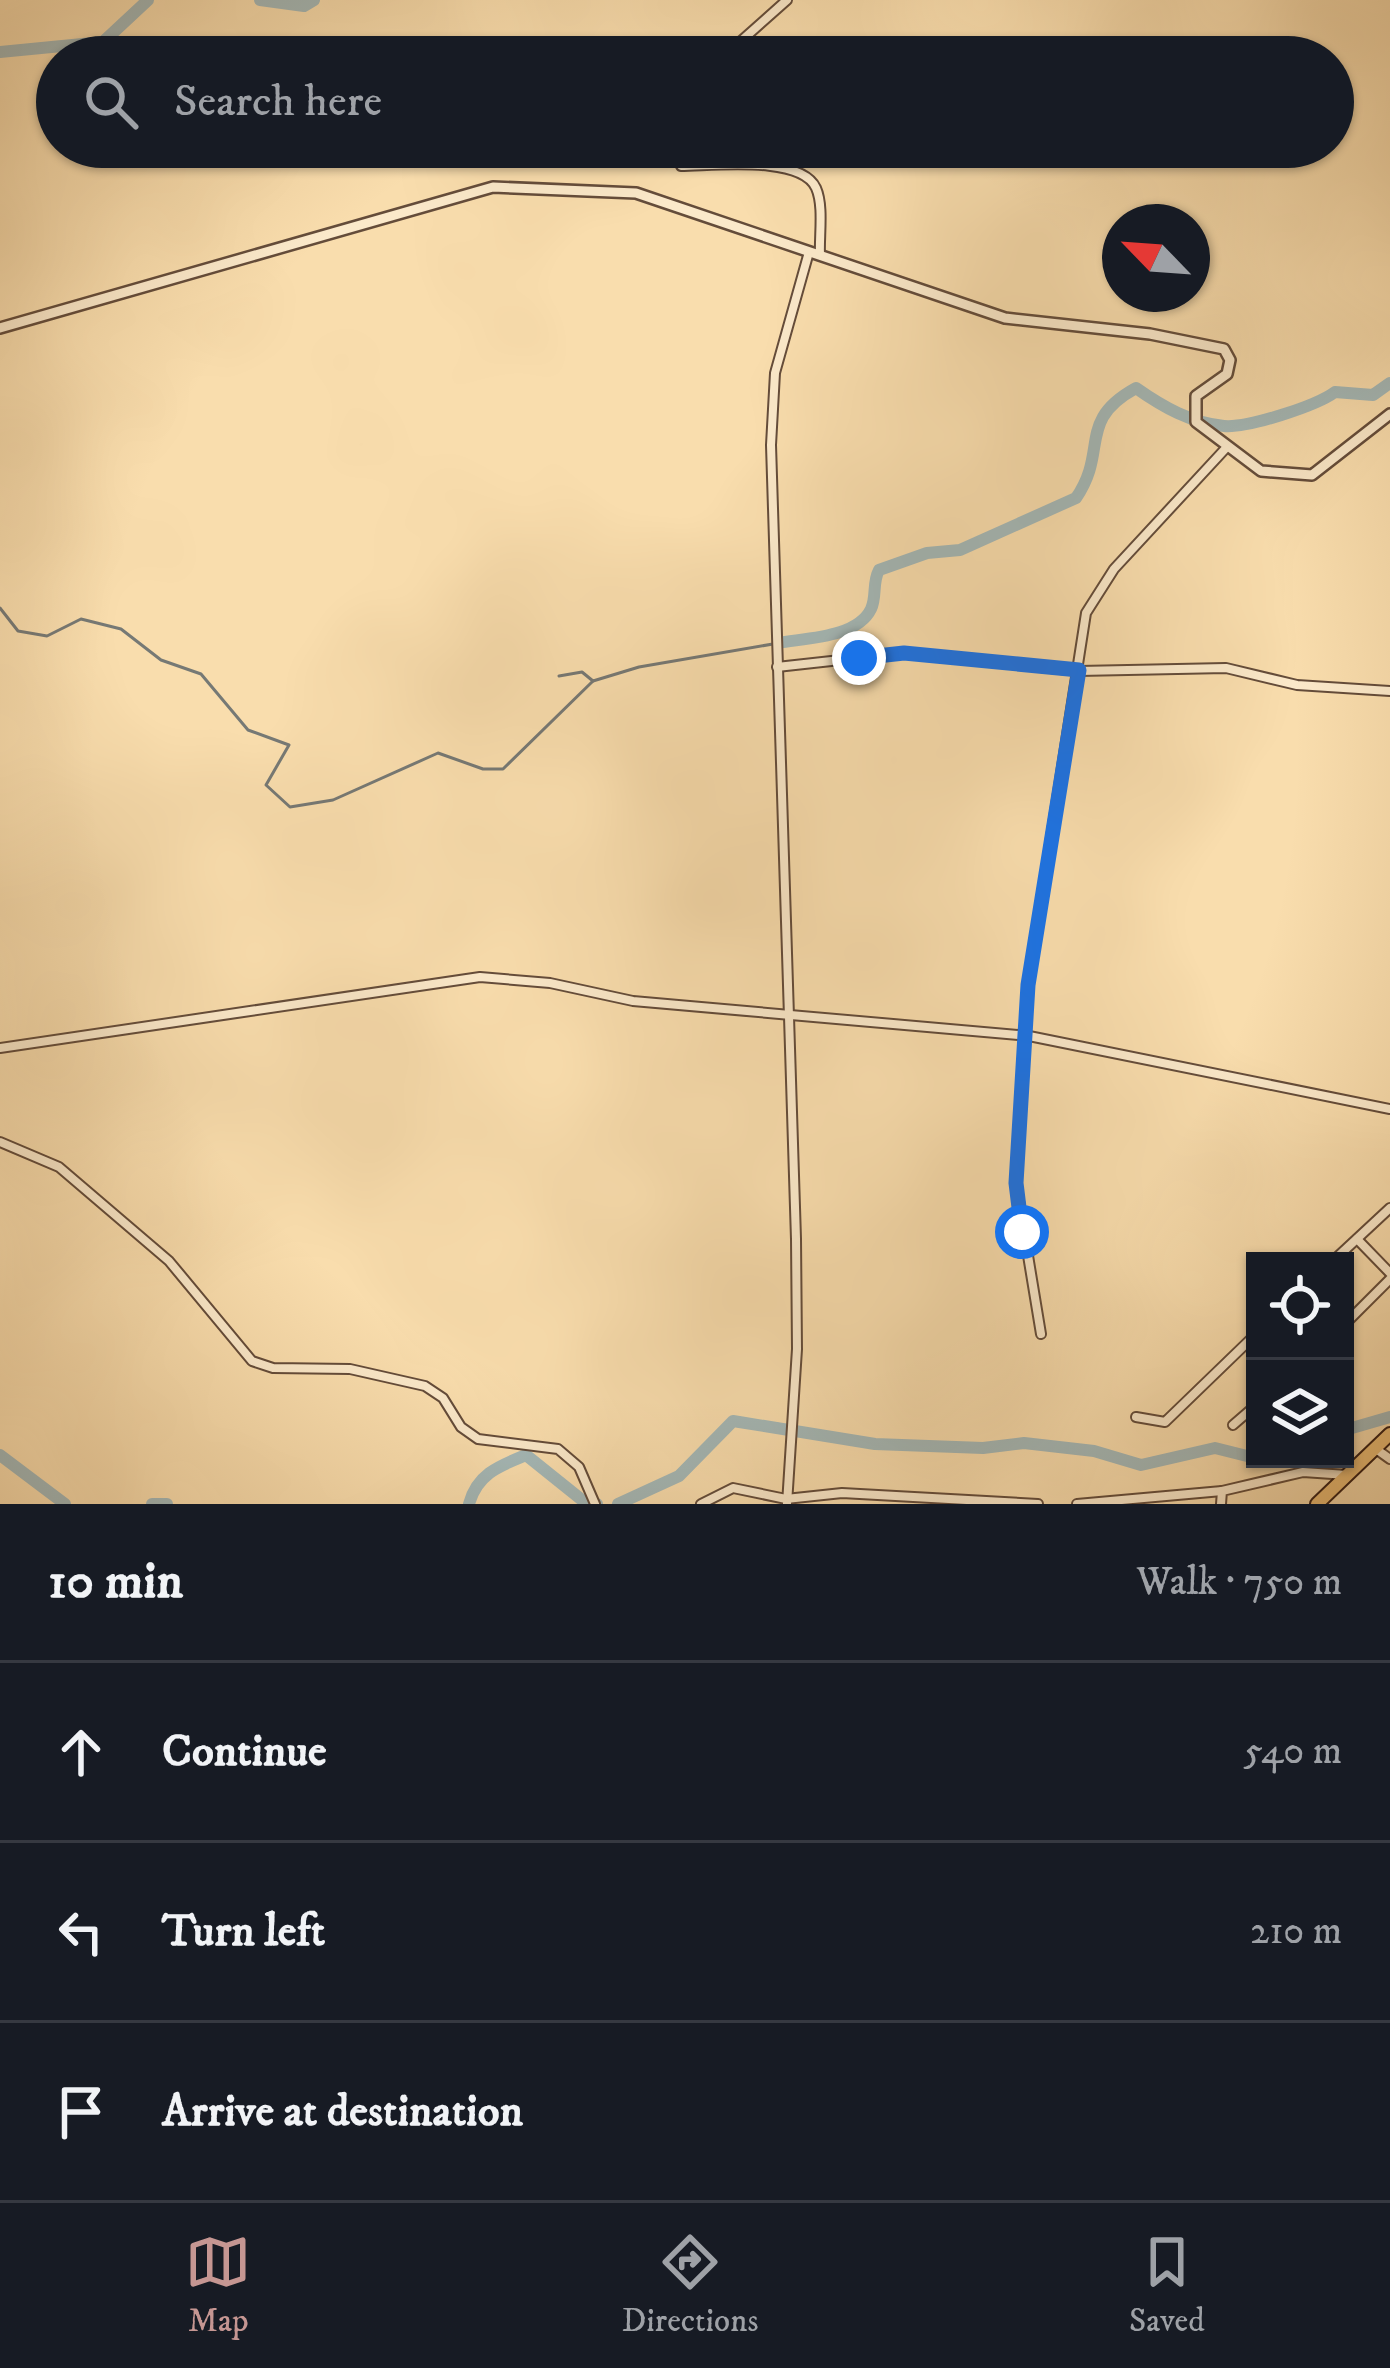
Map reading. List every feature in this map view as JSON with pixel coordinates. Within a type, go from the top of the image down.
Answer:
[{"type":"main road","points":[[1318,1504],[1390,1433]]},
{"type":"street","points":[[747,36],[787,0]]},
{"type":"street","points":[[786,1501],[793,1427],[796,1239],[777,667],[775,373],[814,254],[816,188],[803,173],[790,168]]},
{"type":"street","points":[[0,328],[494,187],[636,193],[1005,318],[1150,334],[1224,349],[1230,360],[1227,374],[1196,396],[1196,418],[1226,448],[1261,471],[1312,475],[1390,414]]},
{"type":"street","points":[[1042,1334],[1016,1183],[1029,1036],[1028,985],[1086,613],[1114,569],[1226,448]]},
{"type":"street","points":[[777,667],[904,653],[1079,670],[1226,668],[1297,685],[1390,691]]},
{"type":"street","points":[[0,1048],[481,977],[550,983],[632,1001],[1029,1036],[1313,1089],[1390,1109]]},
{"type":"street","points":[[0,1142],[59,1167],[169,1261],[252,1361],[273,1368],[350,1369],[424,1386],[443,1398],[461,1427],[478,1439],[558,1449],[579,1467],[594,1500]]},
{"type":"street","points":[[1343,1252],[1390,1208]]},
{"type":"street","points":[[1354,1314],[1390,1276],[1357,1239]]},
{"type":"street","points":[[1136,1417],[1165,1422],[1246,1344]]},
{"type":"street","points":[[1233,1425],[1246,1414]]},
{"type":"street","points":[[1375,1448],[1390,1459]]},
{"type":"street","points":[[1077,1504],[1222,1491],[1303,1472],[1348,1475]]},
{"type":"street","points":[[701,1504],[760,1490],[786,1501],[842,1493],[1038,1504]]},
{"type":"street","points":[[1221,1504],[1222,1491]]},
{"type":"waterway","points":[[109,36],[148,0]]},
{"type":"waterway","points":[[260,0],[304,6],[314,0]]},
{"type":"waterway","points":[[0,52],[36,49]]},
{"type":"waterway","points":[[778,643],[829,635],[864,619],[871,609],[879,570],[927,553],[960,550],[1076,498],[1086,481],[1106,412],[1136,388],[1178,413],[1224,426],[1281,415],[1335,392],[1373,395],[1390,383]]},
{"type":"waterway","points":[[0,608],[18,631],[47,636],[81,619],[121,629],[161,660],[201,674],[248,730],[289,745],[266,785],[290,807],[333,800],[438,753],[483,769],[503,769],[593,681]]},
{"type":"waterway","points":[[559,676],[582,672],[593,681],[639,667],[773,644]]},
{"type":"waterway","points":[[1354,1427],[1390,1417]]},
{"type":"waterway","points":[[618,1504],[679,1476],[733,1421],[875,1444],[983,1448],[1024,1443],[1094,1451],[1141,1465],[1215,1448],[1246,1456]]},
{"type":"waterway","points":[[0,1455],[65,1504]]},
{"type":"waterway","points":[[469,1504],[483,1478],[526,1455],[582,1500],[597,1504]]},
{"type":"waterway","points":[[152,1504],[167,1504]]},
{"type":"route","points":[[859,658],[904,653],[1079,670],[1028,985],[1029,1036],[1016,1183],[1022,1232]]}]
